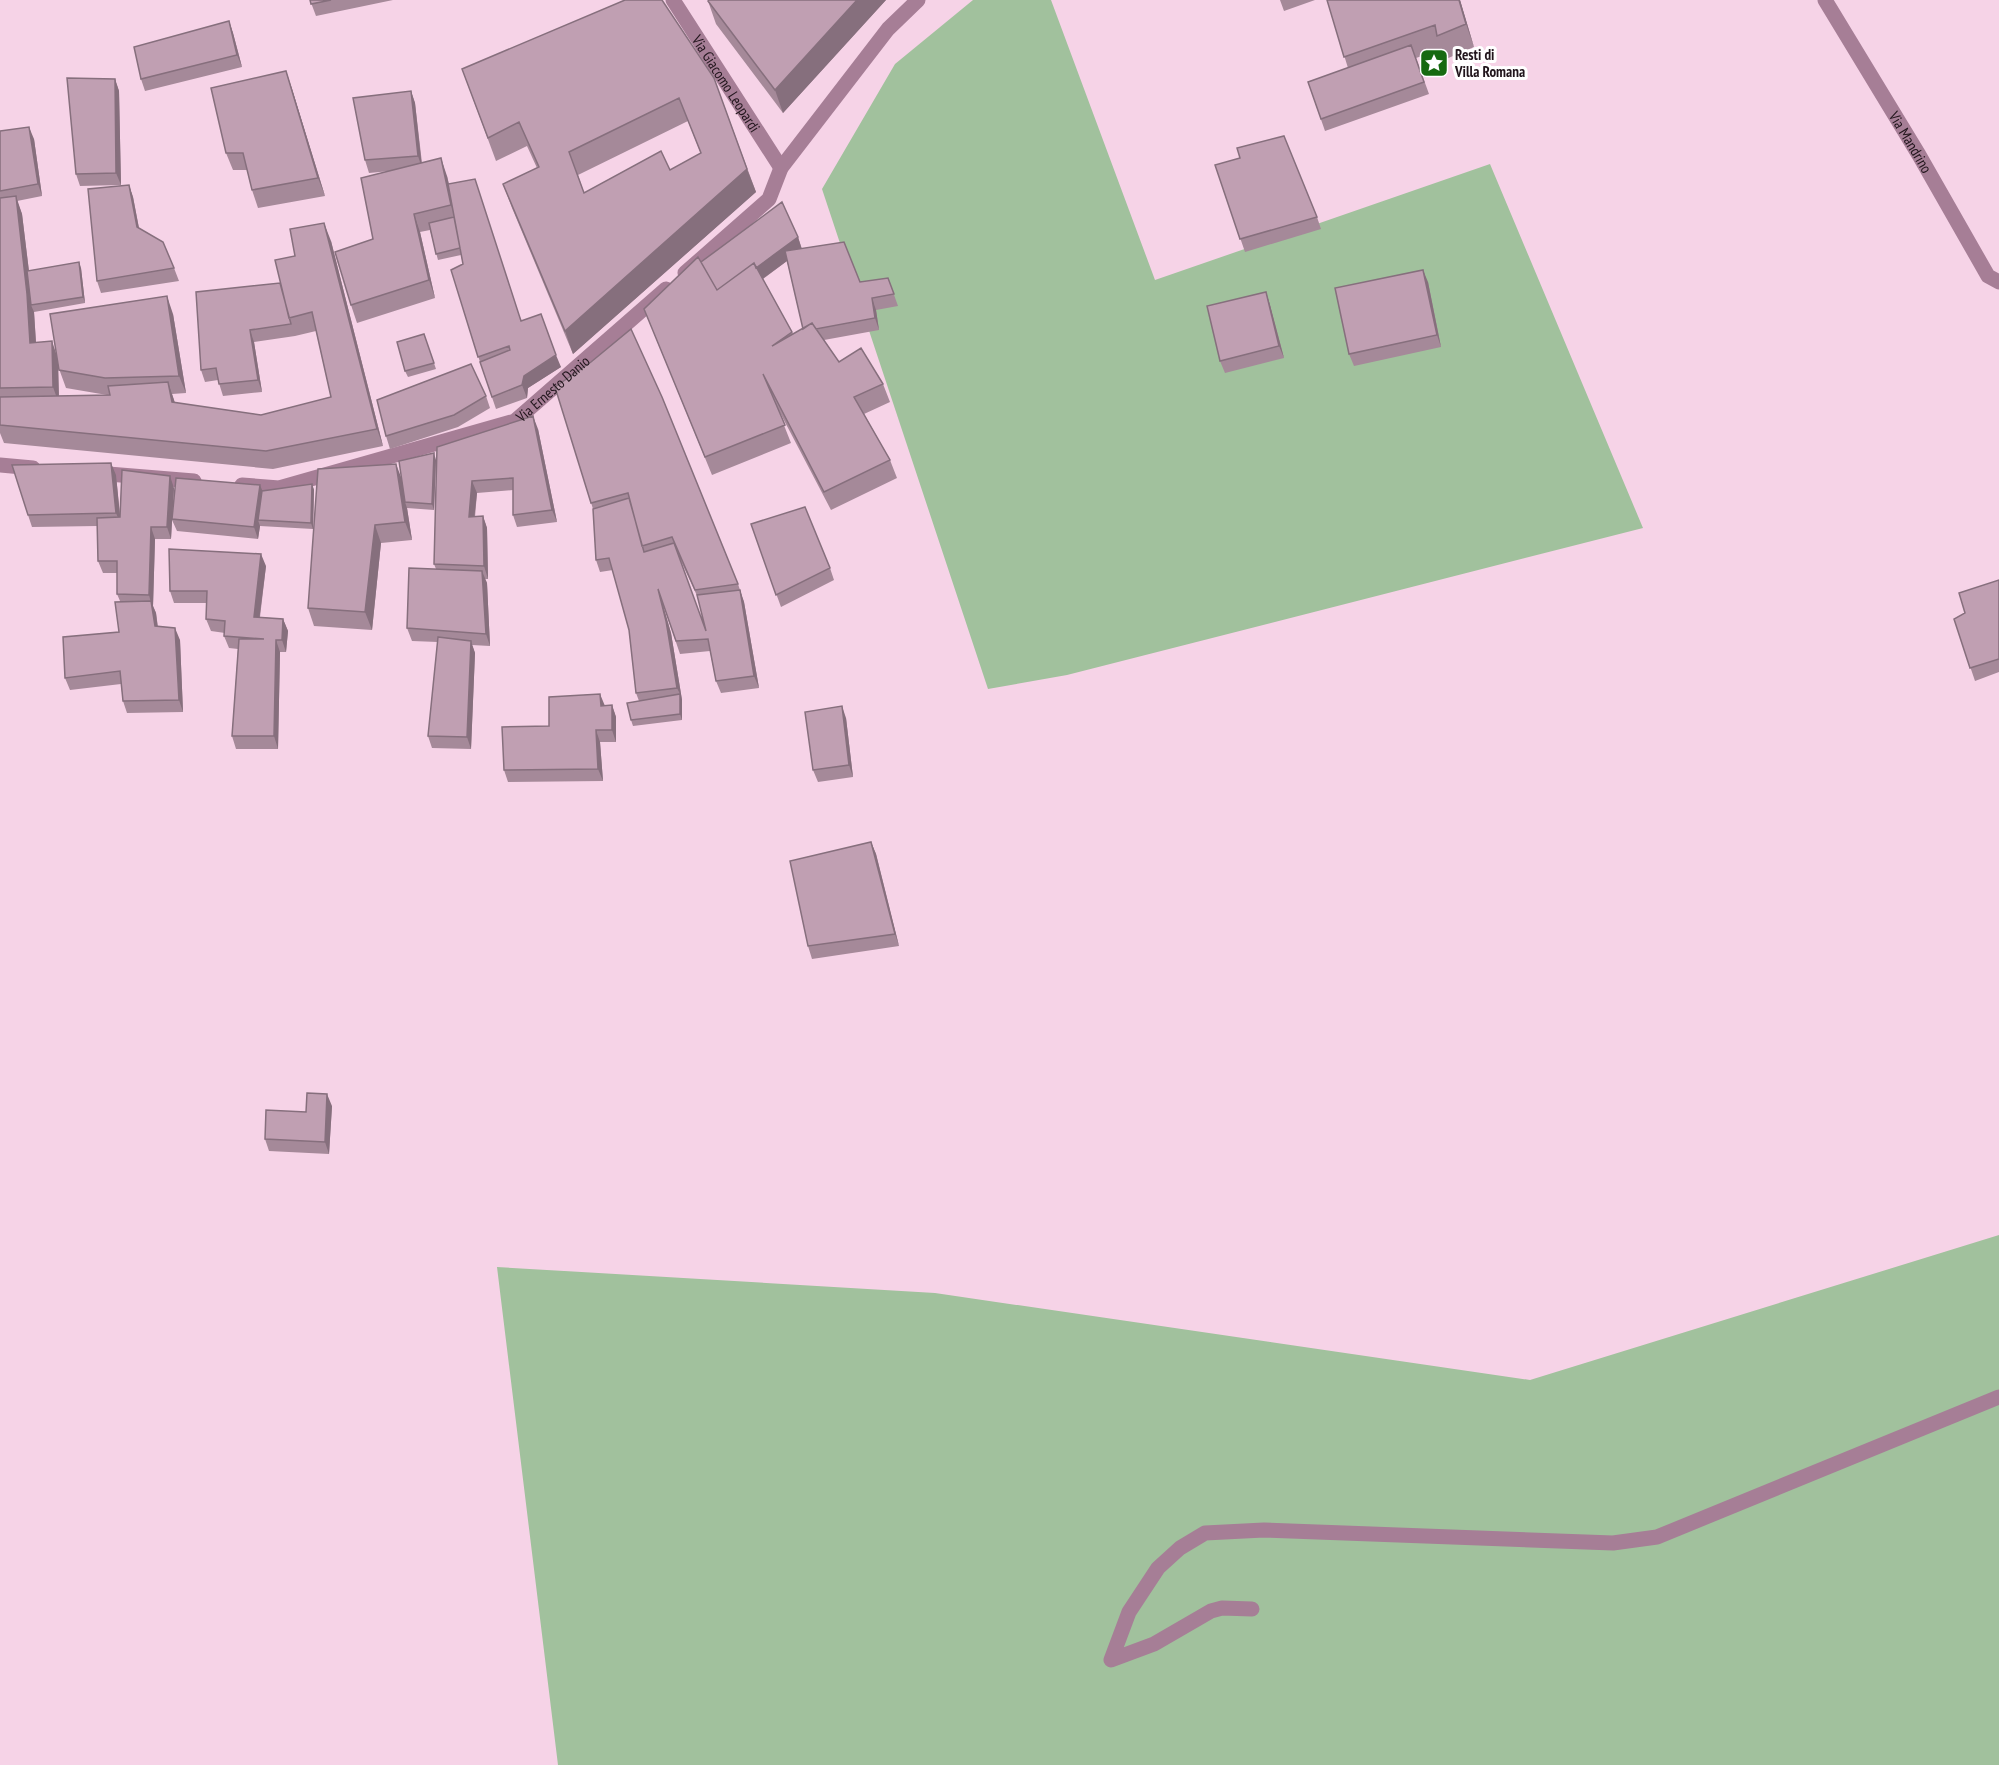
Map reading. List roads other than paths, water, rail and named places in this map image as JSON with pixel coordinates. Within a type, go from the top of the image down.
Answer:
[{"type":"street","name":"Via Giacomo Leopardi","points":[[673,0],[781,168]]},
{"type":"street","name":"Via Ernesto Danio","points":[[233,484],[279,488],[515,421],[769,199],[781,168],[888,29],[918,0]]},
{"type":"street","name":"Via Mandrino","points":[[1825,0],[1919,155],[1988,276],[1999,282]]},
{"type":"street","points":[[0,465],[46,469]]},
{"type":"street","points":[[81,472],[209,482]]},
{"type":"street","points":[[1252,1609],[1222,1608],[1211,1611],[1154,1644],[1111,1660],[1129,1612],[1158,1568],[1180,1548],[1205,1533],[1264,1530],[1613,1543],[1657,1537],[1999,1397]]},
{"type":"place","name":"Resti di Villa Romana","points":[[1434,63]]}]
